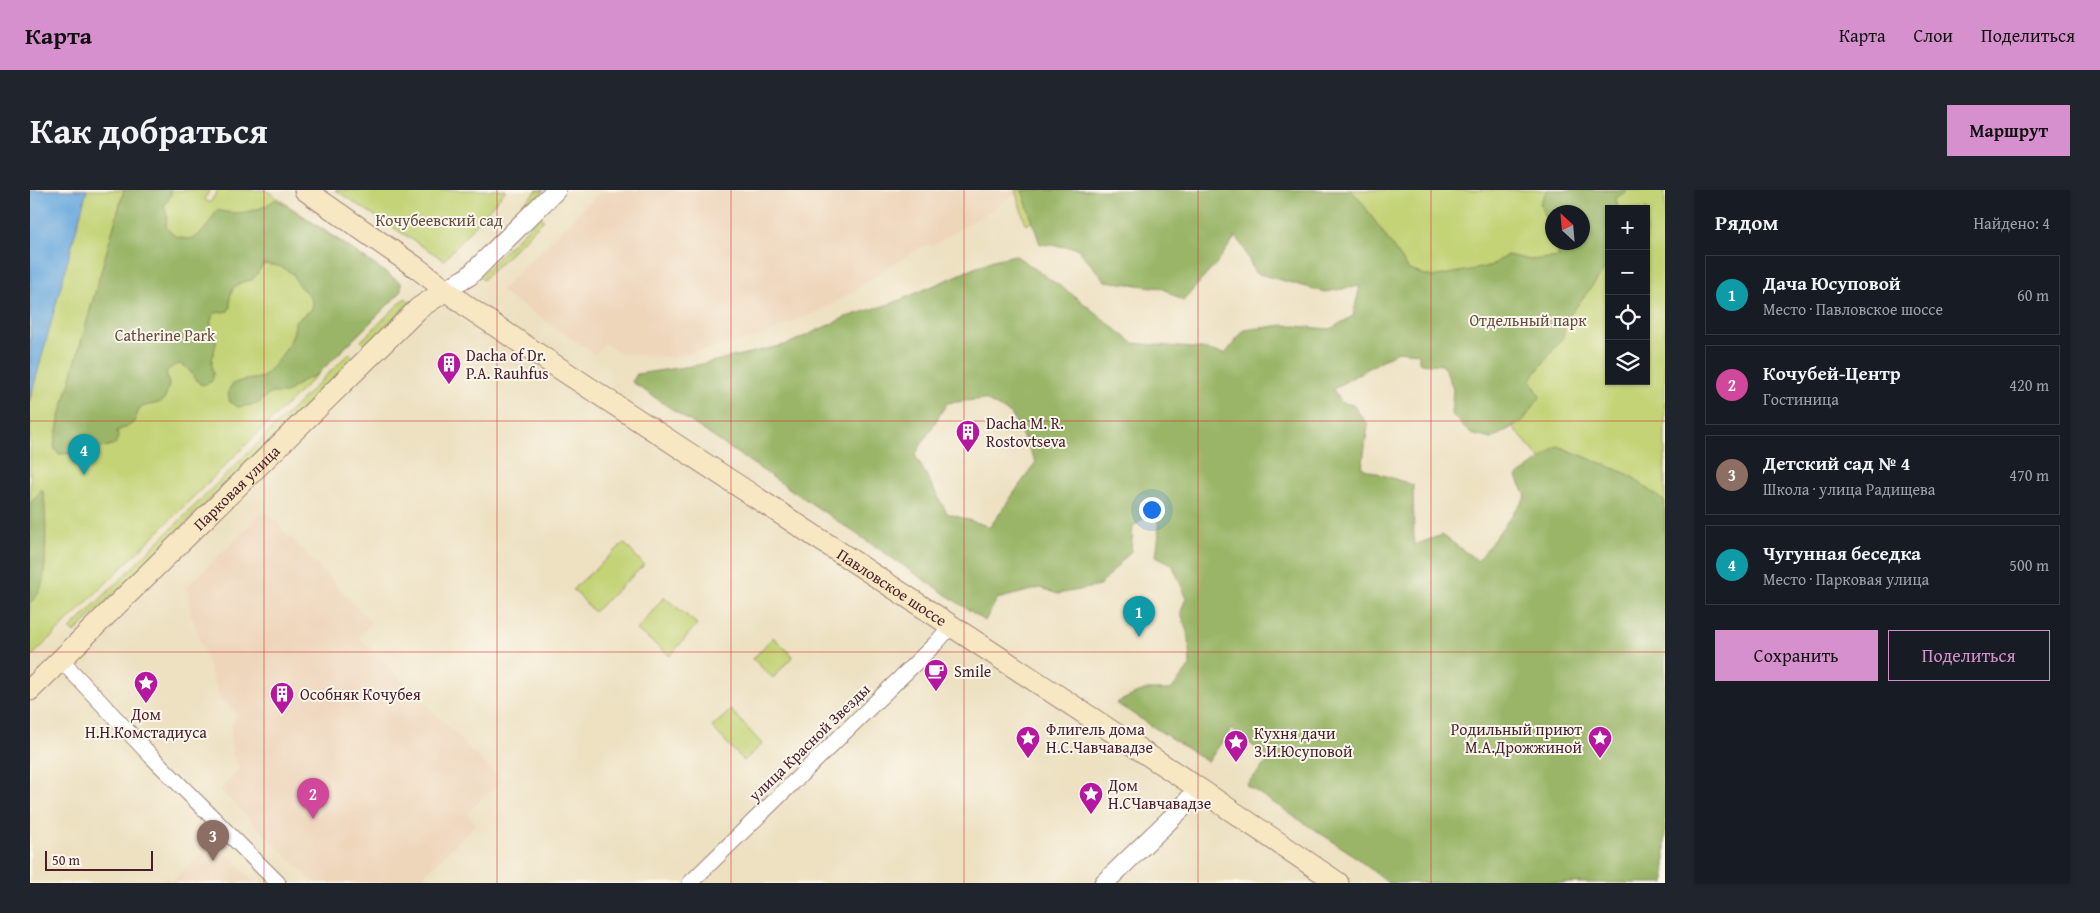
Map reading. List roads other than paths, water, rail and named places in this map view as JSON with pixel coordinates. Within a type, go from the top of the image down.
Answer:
[{"type":"main road","name":"Павловское шоссе","points":[[305,190],[524,345],[1198,788],[1338,883]]},
{"type":"main road","name":"Парковая улица","points":[[30,690],[419,308],[446,290]]},
{"type":"street","points":[[446,290],[469,276],[556,190]]},
{"type":"street","name":"улица Красной Звезды","points":[[690,883],[936,643],[951,626]]},
{"type":"street","points":[[61,660],[151,756],[278,883]]},
{"type":"street","points":[[1104,883],[1184,806],[1198,788]]},
{"type":"water","points":[[30,190],[87,190],[30,400]]},
{"type":"place","name":"Dacha of Dr. P.A. Rauhfus","points":[[449,385]]},
{"type":"place","name":"Dacha M. R. Rostovtseva","points":[[968,453]]},
{"type":"place","name":"Чугунная беседка","points":[[84,475]]},
{"type":"place","name":"Дача Юсуповой","points":[[1139,637]]},
{"type":"place","name":"Smile","points":[[936,692]]},
{"type":"place","name":"Дом Н.Н.Комстадиуса","points":[[146,704]]},
{"type":"place","name":"Особняк Кочубея","points":[[282,715]]},
{"type":"place","name":"Флигель дома Н.С.Чавчавадзе","points":[[1028,759]]},
{"type":"place","name":"Родильный приют М.А.Дрожжиной","points":[[1600,759]]},
{"type":"place","name":"Кухня дачи З.И.Юсуповой","points":[[1236,763]]},
{"type":"place","name":"Дом Н.СЧавчавадзе","points":[[1091,815]]},
{"type":"place","name":"Кочубей-Центр","points":[[313,819]]},
{"type":"place","name":"Детский сад № 4","points":[[213,861]]},
{"type":"park label","name":"Кочубеевский сад","points":[[439,220]]},
{"type":"park label","name":"Отдельный парк","points":[[1528,320]]},
{"type":"park label","name":"Catherine Park","points":[[165,335]]}]
